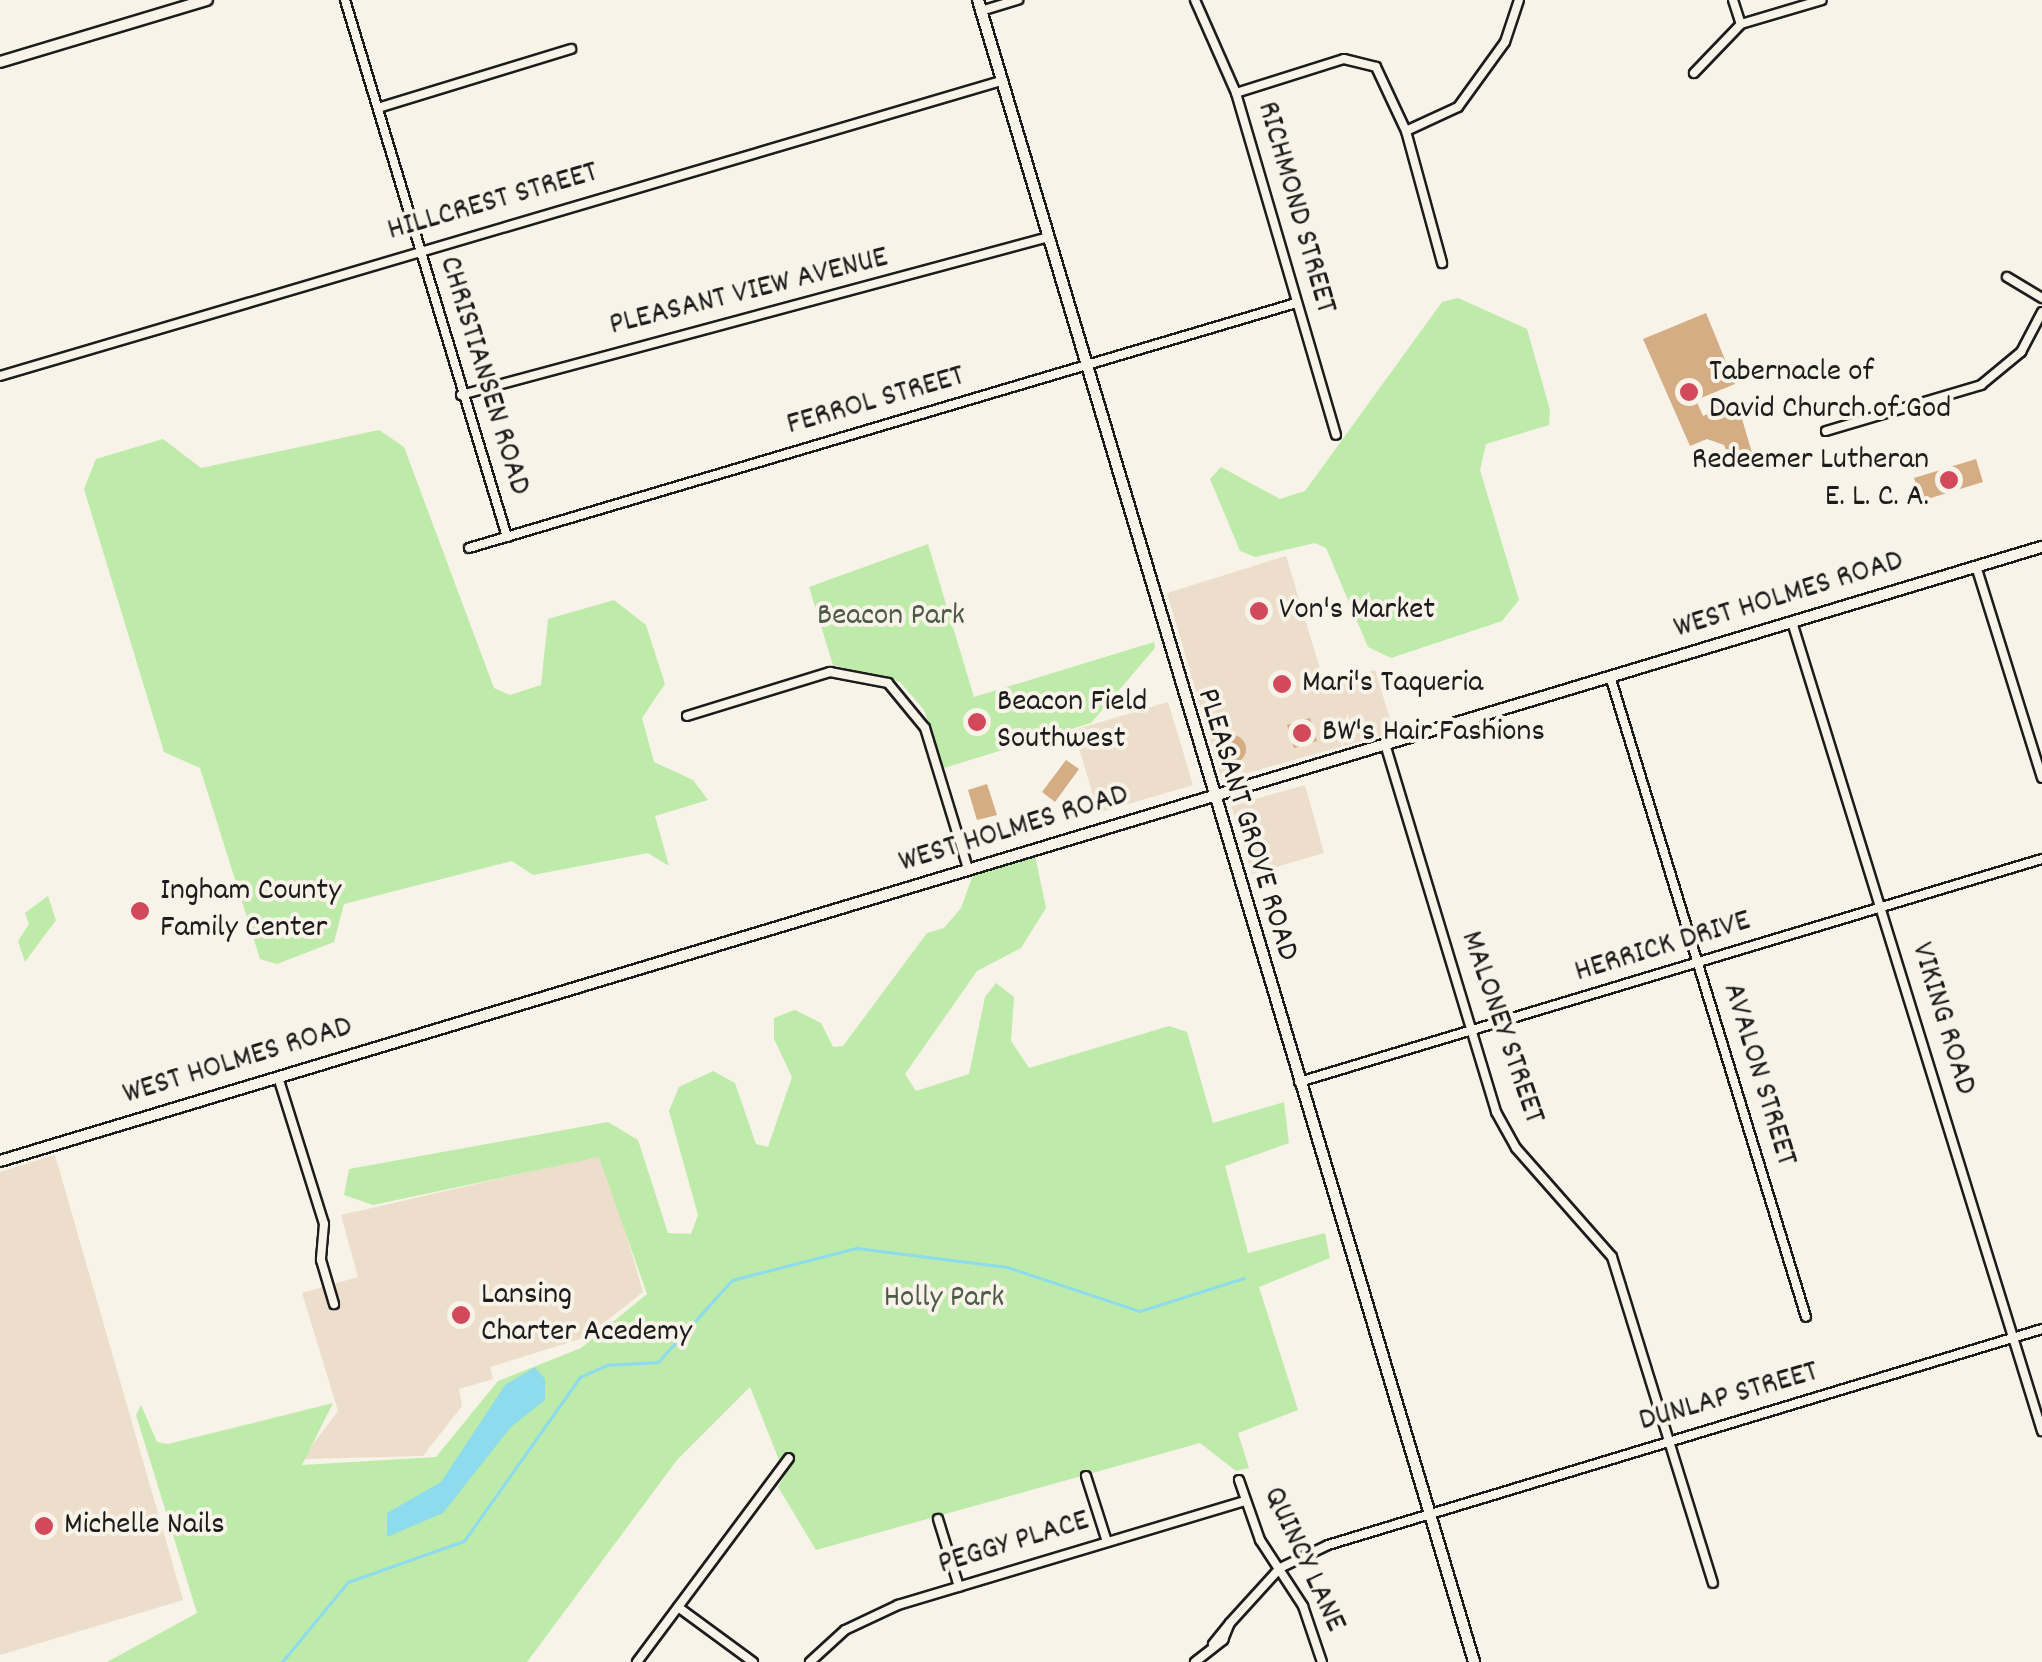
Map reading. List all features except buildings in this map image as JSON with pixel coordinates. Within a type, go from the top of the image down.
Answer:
[{"type":"street","points":[[0,62],[207,0]]},
{"type":"street","name":"CHRISTIANSEN ROAD","points":[[344,0],[460,394],[508,537]]},
{"type":"street","points":[[980,6],[1018,0]]},
{"type":"street","name":"RICHMOND STREET","points":[[1195,0],[1236,93],[1336,434]]},
{"type":"street","points":[[1406,131],[1458,107],[1505,42],[1519,0]]},
{"type":"street","points":[[1733,0],[1740,24]]},
{"type":"street","points":[[1694,73],[1740,24],[1822,0]]},
{"type":"street","name":"PLEASANT GROVE ROAD","points":[[980,6],[1210,797],[1474,1662]]},
{"type":"street","points":[[378,108],[572,49]]},
{"type":"street","points":[[1236,93],[1359,60],[1387,82],[1406,131],[1442,262]]},
{"type":"street","name":"HILLCREST STREET","points":[[0,376],[1001,81]]},
{"type":"street","name":"PLEASANT VIEW AVENUE","points":[[460,394],[1049,237]]},
{"type":"street","points":[[2007,277],[2042,298]]},
{"type":"street","name":"FERROL STREET","points":[[469,548],[1296,303]]},
{"type":"street","points":[[1826,432],[1981,385],[2021,352],[2042,312]]},
{"type":"street","name":"WEST HOLMES ROAD","points":[[0,1161],[2042,546]]},
{"type":"street","points":[[1976,566],[2042,778]]},
{"type":"street","name":"VIKING ROAD","points":[[1792,622],[2042,1432]]},
{"type":"street","points":[[687,716],[830,672],[888,683],[925,728],[968,869]]},
{"type":"street","name":"AVALON STREET","points":[[1610,676],[1806,1316]]},
{"type":"street","name":"MALONEY STREET","points":[[1385,744],[1505,1132],[1612,1257],[1713,1583]]},
{"type":"street","name":"HERRICK DRIVE","points":[[1299,1082],[2042,859]]},
{"type":"street","points":[[278,1077],[324,1224],[321,1260],[334,1304]]},
{"type":"street","name":"DUNLAP STREET","points":[[1280,1568],[1430,1514],[2042,1329]]},
{"type":"street","points":[[637,1662],[790,1458]]},
{"type":"street","points":[[1086,1476],[1107,1542]]},
{"type":"street","name":"QUINCY LANE","points":[[1239,1480],[1322,1662]]},
{"type":"street","name":"PEGGY PLACE","points":[[810,1662],[870,1617],[1246,1501]]},
{"type":"street","points":[[938,1519],[959,1587]]},
{"type":"street","points":[[1195,1662],[1280,1568]]},
{"type":"street","points":[[678,1607],[753,1662]]},
{"type":"shaded area","points":[[1286,556],[1325,685],[1375,670],[1394,732],[1222,780],[1167,593]]},
{"type":"shaded area","points":[[1168,702],[1193,785],[1098,813],[1074,730]]},
{"type":"shaded area","points":[[1305,785],[1324,853],[1252,874],[1231,806]]},
{"type":"shaded area","points":[[55,1155],[183,1600],[0,1655],[0,1172]]},
{"type":"shaded area","name":"Lansing Charter Acedemy","points":[[603,1155],[643,1292],[586,1337],[490,1367],[493,1379],[459,1389],[462,1406],[423,1456],[302,1459],[338,1411],[302,1293],[358,1277],[341,1215]]},
{"type":"green space","points":[[1458,298],[1527,329],[1550,410],[1549,425],[1486,444],[1480,470],[1519,600],[1502,621],[1391,658],[1368,647],[1326,548],[1315,543],[1255,557],[1240,551],[1210,479],[1221,467],[1280,499],[1305,491],[1442,302]]},
{"type":"green space","points":[[379,430],[404,447],[494,688],[510,695],[541,685],[548,619],[614,600],[646,625],[665,684],[642,718],[654,762],[693,780],[708,800],[655,816],[669,866],[648,853],[533,875],[512,861],[344,904],[334,942],[277,964],[260,959],[200,768],[164,752],[84,489],[96,459],[163,439],[201,468]]},
{"type":"green space","name":"Beacon Park","points":[[928,544],[974,697],[1154,642],[1155,648],[1091,723],[944,768],[924,710],[900,682],[833,665],[809,587]]},
{"type":"green space","name":"Holly Park","points":[[1035,855],[1046,908],[1021,948],[977,971],[905,1074],[916,1091],[969,1074],[985,997],[996,983],[1014,997],[1011,1041],[1029,1068],[1169,1026],[1187,1032],[1213,1123],[1284,1102],[1289,1143],[1225,1166],[1248,1253],[1325,1233],[1330,1258],[1259,1287],[1298,1410],[1238,1433],[1249,1468],[1236,1471],[1200,1443],[816,1550],[778,1487],[785,1475],[750,1387],[677,1460],[527,1662],[107,1662],[197,1613],[136,1415],[141,1405],[157,1442],[168,1444],[333,1403],[302,1465],[436,1457],[498,1381],[581,1348],[647,1294],[599,1157],[373,1205],[344,1195],[349,1169],[608,1122],[638,1140],[668,1233],[691,1234],[698,1215],[669,1111],[679,1087],[713,1071],[735,1083],[756,1144],[768,1147],[792,1077],[774,1039],[774,1018],[795,1010],[821,1023],[833,1047],[843,1046],[927,933],[944,928],[961,908],[974,872]]},
{"type":"green space","points":[[48,896],[56,920],[25,962],[18,941],[29,924],[25,913]]},
{"type":"water","points":[[535,1367],[545,1379],[545,1400],[511,1427],[443,1513],[387,1537],[387,1513],[441,1482],[505,1385]]},
{"type":"waterway","points":[[282,1662],[348,1582],[464,1541],[580,1377],[607,1365],[658,1362],[732,1280],[857,1248],[1007,1267],[1140,1311],[1244,1278]]},
{"type":"place","name":"Tabernacle of David Church of God","points":[[1689,392]]},
{"type":"place","name":"Redeemer Lutheran E. L. C. A.","points":[[1949,480]]},
{"type":"place","name":"Von's Market","points":[[1259,611]]},
{"type":"place","name":"Mari's Taqueria","points":[[1282,684]]},
{"type":"place","name":"Beacon Field Southwest","points":[[977,722]]},
{"type":"place","name":"BW's Hair Fashions","points":[[1302,733]]},
{"type":"place","name":"Ingham County Family Center","points":[[140,911]]},
{"type":"place","name":"Lansing Charter Acedemy","points":[[461,1315]]},
{"type":"place","name":"Michelle Nails","points":[[44,1526]]}]
